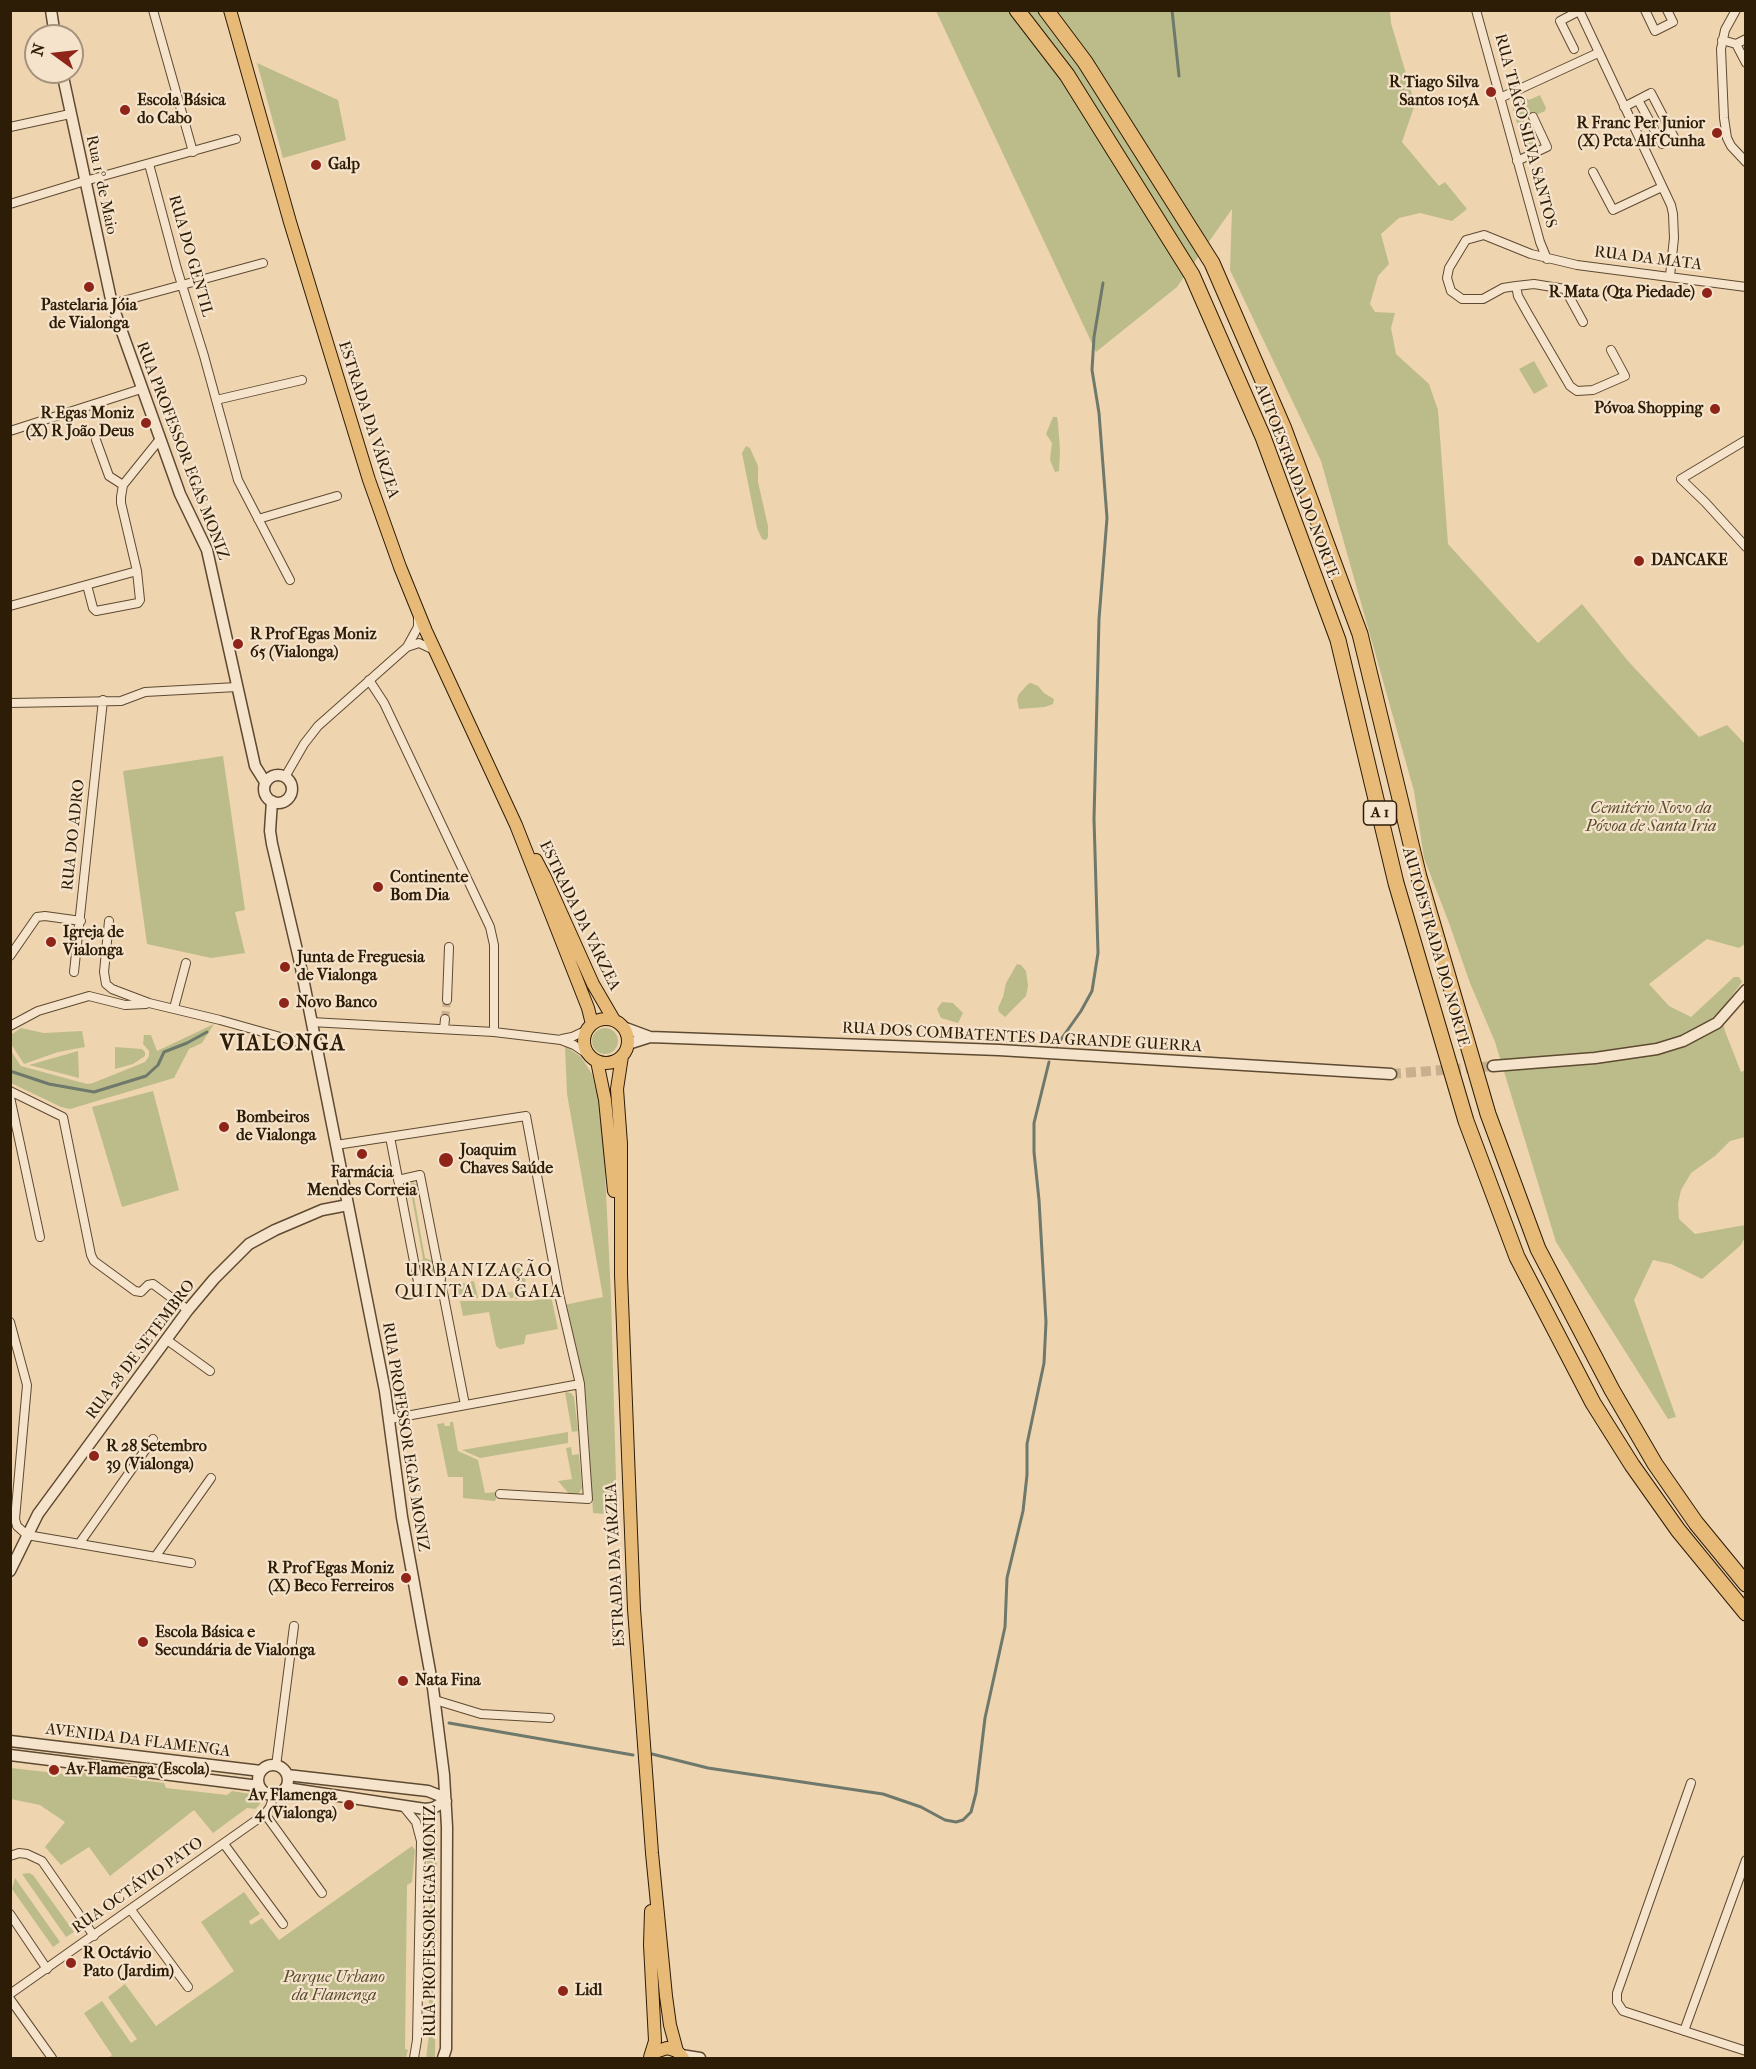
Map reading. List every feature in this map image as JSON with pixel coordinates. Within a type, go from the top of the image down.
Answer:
[{"type":"highway","name":"AUTOESTRADA DO NORTE","points":[[1017,10],[1067,75],[1192,275],[1263,437],[1338,640],[1396,883],[1467,1121],[1517,1257],[1593,1403],[1632,1465],[1678,1530],[1746,1613]]},
{"type":"highway","name":"AUTOESTRADA DO NORTE","points":[[1046,10],[1085,62],[1212,263],[1284,429],[1360,633],[1419,877],[1488,1114],[1538,1249],[1612,1390],[1655,1464],[1696,1523],[1746,1584]]},
{"type":"main road","name":"ESTRADA DA VÁRZEA","points":[[230,10],[326,346],[369,480],[417,609],[516,825],[588,1008],[590,1027],[584,1044],[593,1059],[609,1133],[621,1275]]},
{"type":"main road","name":"ESTRADA DA VÁRZEA","points":[[516,825],[545,877],[593,984],[626,1032],[628,1044],[622,1056],[617,1089],[621,1144],[621,1275],[634,1609],[652,1853],[669,2025],[681,2055]]},
{"type":"main road","points":[[590,1027],[604,1019],[619,1024]]},
{"type":"main road","points":[[593,1059],[610,1063],[622,1056]]},
{"type":"main road","name":"ESTRADA DA VÁRZEA","points":[[650,2058],[655,2041],[650,1945],[652,1853]]},
{"type":"main road","name":"ESTRADA DA VÁRZEA","points":[[650,2058],[660,2049],[667,2048],[681,2055]]},
{"type":"street","points":[[153,10],[193,152]]},
{"type":"street","name":"RUA TIAGO SILVA SANTOS","points":[[1476,10],[1540,242],[1547,259]]},
{"type":"street","points":[[1645,10],[1655,31],[1673,22],[1667,10]]},
{"type":"street","points":[[1736,10],[1728,22],[1722,40],[1720,60],[1724,128],[1731,146],[1746,162]]},
{"type":"street","points":[[1574,49],[1560,21],[1581,11],[1598,53],[1673,214],[1674,238],[1670,276]]},
{"type":"street","points":[[1722,40],[1736,44],[1746,39]]},
{"type":"street","points":[[1736,44],[1746,63]]},
{"type":"street","points":[[1500,98],[1598,53]]},
{"type":"street","name":"Rua 1º de Maio","points":[[64,84],[112,304]]},
{"type":"street","points":[[1624,107],[1651,93],[1674,137],[1662,144],[1638,100]]},
{"type":"street","points":[[10,127],[70,114]]},
{"type":"street","points":[[1517,161],[1547,147],[1533,117]]},
{"type":"street","points":[[10,204],[236,139]]},
{"type":"street","name":"RUA DO GENTIL","points":[[149,164],[238,480],[291,580]]},
{"type":"street","points":[[1593,172],[1613,210],[1662,187]]},
{"type":"street","name":"RUA DA MATA","points":[[1515,286],[1503,288],[1483,299],[1462,299],[1451,291],[1447,279],[1449,268],[1466,240],[1484,235],[1547,259],[1598,269],[1746,287]]},
{"type":"street","points":[[112,304],[262,263]]},
{"type":"street","points":[[1583,322],[1565,289],[1534,284],[1515,286],[1518,296],[1570,386],[1577,391],[1593,390],[1625,376],[1611,350]]},
{"type":"street","name":"RUA PROFESSOR EGAS MONIZ","points":[[112,304],[180,494],[207,550],[255,766],[265,783],[266,795],[272,801],[270,831],[272,844],[300,963],[390,1419],[402,1517],[435,1700],[444,1775],[447,1827],[446,2055]]},
{"type":"street","points":[[216,400],[302,380]]},
{"type":"street","points":[[10,431],[141,389]]},
{"type":"street","points":[[87,585],[93,608],[96,611],[138,603],[141,598],[121,503],[123,485],[160,439]]},
{"type":"street","points":[[96,440],[109,476],[123,485]]},
{"type":"street","points":[[1746,440],[1681,479],[1746,547]]},
{"type":"street","points":[[258,519],[337,496]]},
{"type":"street","points":[[10,606],[137,571]]},
{"type":"street","points":[[285,777],[304,744],[318,726],[407,647],[418,627],[417,609]]},
{"type":"street","points":[[407,647],[419,644],[435,651]]},
{"type":"street","points":[[369,680],[384,703],[490,927],[494,945],[494,1032]]},
{"type":"street","points":[[10,703],[121,700],[145,692],[237,687]]},
{"type":"street","name":"RUA DO ADRO","points":[[74,972],[103,700]]},
{"type":"street","points":[[265,783],[276,775],[285,777],[291,784],[291,794],[285,800],[272,801]]},
{"type":"street","points":[[10,956],[37,917],[81,921]]},
{"type":"street","points":[[109,921],[104,972],[106,984],[112,989],[149,1003],[316,1047]]},
{"type":"street","points":[[447,1000],[449,947]]},
{"type":"street","points":[[174,1008],[186,963]]},
{"type":"street","points":[[1493,1066],[1595,1058],[1683,1041],[1717,1023],[1746,990]]},
{"type":"street","points":[[10,1026],[38,1011],[89,996],[125,1005],[149,1003]]},
{"type":"street","points":[[444,1029],[445,1019]]},
{"type":"street","points":[[311,1022],[494,1032],[561,1040],[590,1027]]},
{"type":"street","name":"RUA DOS COMBATENTES DA GRANDE GUERRA","points":[[619,1024],[650,1036],[999,1050],[1392,1074]]},
{"type":"street","name":"RUA DOS COMBATENTES DA GRANDE GUERRA","points":[[628,1044],[650,1036]]},
{"type":"street","points":[[561,1040],[593,1059]]},
{"type":"street","points":[[10,1091],[63,1117],[94,1261],[135,1291],[141,1292],[148,1285],[153,1284],[188,1310]]},
{"type":"street","points":[[10,1097],[40,1237]]},
{"type":"street","points":[[336,1145],[526,1116],[559,1294],[580,1384],[588,1499],[500,1494]]},
{"type":"street","points":[[390,1137],[418,1282],[441,1278]]},
{"type":"street","points":[[398,1180],[420,1175],[465,1405]]},
{"type":"street","name":"RUA 28 DE SETEMBRO","points":[[10,1571],[38,1514],[188,1310],[214,1279],[249,1244],[322,1210],[348,1205]]},
{"type":"street","points":[[10,1322],[14,1351],[26,1378],[27,1392],[15,1519],[17,1526],[27,1535],[191,1563]]},
{"type":"street","points":[[167,1340],[210,1371]]},
{"type":"street","points":[[390,1419],[580,1384]]},
{"type":"street","points":[[79,1544],[153,1439]]},
{"type":"street","points":[[155,1557],[211,1478]]},
{"type":"street","points":[[276,1766],[294,1626]]},
{"type":"street","points":[[435,1700],[481,1714],[550,1718]]},
{"type":"street","name":"AVENIDA DA FLAMENGA","points":[[10,1741],[261,1771]]},
{"type":"street","name":"AVENIDA DA FLAMENGA","points":[[10,1755],[259,1786]]},
{"type":"street","points":[[286,1788],[287,1775],[284,1770],[276,1766],[266,1767],[261,1771],[258,1778],[259,1786],[265,1793],[274,1795],[286,1788],[425,1809],[433,1808],[446,1801],[428,1791],[287,1775]]},
{"type":"street","points":[[428,1791],[439,1783],[444,1775]]},
{"type":"street","points":[[1691,1783],[1617,1993],[1617,2002],[1623,2011],[1746,2051]]},
{"type":"street","name":"RUA OCTÁVIO PATO","points":[[10,1994],[265,1814],[274,1795]]},
{"type":"street","points":[[403,1806],[416,1822],[421,1841],[417,2040],[414,2058]]},
{"type":"street","points":[[425,1809],[447,1827]]},
{"type":"street","points":[[265,1814],[322,1893]]},
{"type":"street","points":[[224,1844],[283,1924]]},
{"type":"street","points":[[10,1856],[19,1853],[27,1854],[42,1861],[94,1936]]},
{"type":"street","points":[[1684,2031],[1746,1860]]},
{"type":"street","points":[[131,1910],[189,1987]]},
{"type":"street","points":[[10,1914],[47,1969]]},
{"type":"street","points":[[10,1999],[52,2058]]},
{"type":"street","points":[[681,2055],[700,2058]]},
{"type":"green space","name":"Cemitério Novo da Póvoa de Santa Iria","points":[[936,11],[1390,11],[1391,23],[1415,104],[1402,142],[1439,186],[1445,182],[1467,209],[1452,221],[1420,213],[1399,218],[1381,234],[1389,264],[1378,276],[1370,304],[1375,312],[1395,313],[1391,328],[1396,354],[1429,384],[1438,410],[1448,544],[1538,643],[1582,604],[1628,661],[1699,737],[1727,725],[1745,744],[1745,944],[1739,948],[1707,939],[1649,984],[1669,1006],[1691,1017],[1734,977],[1739,977],[1742,982],[1720,1012],[1741,1072],[1745,1070],[1745,1137],[1730,1141],[1715,1156],[1691,1173],[1681,1190],[1678,1204],[1679,1219],[1695,1234],[1745,1225],[1745,1237],[1741,1245],[1702,1279],[1671,1264],[1653,1260],[1634,1300],[1676,1417],[1668,1419],[1556,1242],[1495,1042],[1470,983],[1424,858],[1414,791],[1321,461],[1230,270],[1232,209],[1177,287],[1096,352]]},
{"type":"green space","points":[[257,63],[338,100],[346,140],[283,158]]},
{"type":"green space","points":[[1540,95],[1546,108],[1545,111],[1524,120],[1535,148],[1528,151],[1524,148],[1512,105],[1513,102],[1517,107],[1521,104],[1517,98],[1523,96],[1529,100]]},
{"type":"green space","points":[[1534,361],[1548,386],[1534,394],[1519,369]]},
{"type":"green space","points":[[1053,417],[1057,417],[1060,451],[1059,471],[1055,472],[1050,460],[1052,443],[1046,434]]},
{"type":"green space","points":[[746,446],[750,448],[758,466],[758,482],[768,526],[766,540],[762,539],[757,528],[742,453]]},
{"type":"green space","points":[[1031,683],[1054,699],[1053,704],[1045,707],[1019,709],[1017,699],[1019,694]]},
{"type":"green space","points":[[223,756],[245,910],[235,912],[245,953],[211,958],[147,944],[123,771]]},
{"type":"green space","points":[[1017,964],[1026,971],[1028,986],[1026,996],[1005,1017],[998,1008],[1006,983]]},
{"type":"green space","points":[[942,1002],[953,1003],[963,1013],[958,1023],[941,1018],[937,1009]]},
{"type":"green space","points":[[214,1024],[202,1043],[189,1049],[174,1078],[70,1109],[11,1083],[11,1051],[21,1066],[87,1084],[145,1062],[149,1051],[143,1044],[144,1035],[151,1035],[157,1051]]},
{"type":"green space","points":[[21,1028],[44,1033],[82,1031],[85,1047],[58,1052],[24,1064],[11,1044],[11,1035]]},
{"type":"green space","points":[[605,1028],[614,1032],[618,1041],[614,1050],[605,1054],[596,1050],[592,1041],[596,1032]]},
{"type":"green space","points":[[565,1046],[581,1057],[592,1074],[597,1094],[604,1150],[617,1515],[593,1513],[583,1379],[564,1305],[603,1297],[567,1094]]},
{"type":"green space","points":[[115,1047],[142,1049],[145,1056],[133,1064],[115,1069]]},
{"type":"green space","points":[[78,1051],[79,1078],[29,1065]]},
{"type":"green space","points":[[153,1091],[179,1190],[122,1207],[92,1107]]},
{"type":"green space","points":[[408,1181],[418,1185],[419,1192],[414,1197],[425,1258],[433,1261],[435,1268],[433,1273],[428,1275],[421,1274],[418,1270],[417,1264],[423,1259],[412,1198],[403,1196],[403,1184]]},
{"type":"green space","points":[[523,1267],[529,1298],[515,1299],[517,1291],[513,1269]]},
{"type":"green space","points":[[474,1281],[478,1298],[460,1298],[456,1285]]},
{"type":"green space","points":[[515,1291],[513,1298],[478,1298]]},
{"type":"green space","points":[[551,1296],[558,1329],[526,1335],[524,1344],[500,1349],[496,1346],[489,1312],[463,1316],[460,1301],[532,1301]]},
{"type":"green space","points":[[565,1392],[571,1393],[574,1397],[578,1431],[572,1432]]},
{"type":"green space","points":[[450,1422],[453,1422],[458,1451],[478,1460],[485,1493],[498,1492],[495,1501],[463,1498],[463,1477],[448,1477],[437,1424],[444,1423],[445,1426],[450,1426]]},
{"type":"green space","points":[[568,1432],[568,1443],[480,1458],[462,1450]]},
{"type":"green space","points":[[571,1447],[572,1455],[579,1454],[582,1488],[578,1495],[570,1495],[558,1481],[572,1479],[566,1448]]},
{"type":"green space","points":[[11,1768],[64,1774],[67,1771],[164,1783],[166,1788],[227,1795],[232,1791],[257,1795],[260,1804],[255,1809],[247,1808],[213,1833],[194,1810],[110,1876],[89,1847],[61,1865],[45,1847],[65,1822],[40,1805],[11,1799]]},
{"type":"green space","points":[[424,1817],[433,1824],[437,1845],[435,2058],[426,2058],[429,2035],[430,1867],[427,1864],[429,1839],[422,1821]]},
{"type":"green space","name":"Parque Urbano da Flamenga","points":[[412,1846],[415,1850],[412,1882],[407,1885],[405,2049],[408,2050],[406,2058],[108,2058],[112,2055],[84,2013],[102,2001],[131,2043],[137,2039],[108,1997],[125,1984],[156,2026],[234,1971],[201,1922],[244,1892],[260,1914],[249,1921],[251,1925],[262,1918],[279,1940]]},
{"type":"green space","points":[[22,1874],[33,1875],[74,1932],[66,1937]]},
{"type":"green space","points":[[15,1878],[60,1942],[53,1947],[12,1889]]},
{"type":"waterway","points":[[1172,10],[1179,76]]},
{"type":"waterway","points":[[1057,1045],[1092,991],[1098,953],[1094,819],[1099,619],[1107,518],[1099,413],[1092,370],[1094,337],[1103,283]]},
{"type":"waterway","points":[[10,1071],[49,1084],[94,1092],[146,1076],[158,1065],[164,1052],[207,1032]]},
{"type":"waterway","points":[[652,1754],[708,1768],[883,1794],[921,1807],[945,1820],[956,1822],[963,1820],[971,1812],[976,1793],[985,1718],[1005,1627],[1007,1578],[1023,1511],[1027,1475],[1027,1444],[1044,1363],[1046,1322],[1034,1123],[1049,1062]]},
{"type":"waterway","points":[[449,1723],[633,1755]]},
{"type":"tunnel","points":[[445,1019],[447,1000]]},
{"type":"tunnel","points":[[1391,1074],[1493,1066]]},
{"type":"place","name":"R Tiago Silva Santos 105A","points":[[1491,92]]},
{"type":"place","name":"Escola Básica do Cabo","points":[[125,110]]},
{"type":"place","name":"R Franc Per Junior (X) Pcta Alf Cunha","points":[[1717,133]]},
{"type":"place","name":"Galp","points":[[316,165]]},
{"type":"place","name":"Pastelaria Jóia de Vialonga","points":[[89,287]]},
{"type":"place","name":"R Mata (Qta Piedade)","points":[[1707,293]]},
{"type":"place","name":"Póvoa Shopping","points":[[1715,409]]},
{"type":"place","name":"R Egas Moniz (X) R João Deus","points":[[146,423]]},
{"type":"place","name":"DANCAKE","points":[[1639,561]]},
{"type":"place","name":"R Prof Egas Moniz 65 (Vialonga)","points":[[238,644]]},
{"type":"place","name":"Continente Bom Dia","points":[[378,887]]},
{"type":"place","name":"Igreja de Vialonga","points":[[51,942]]},
{"type":"place","name":"Junta de Freguesia de Vialonga","points":[[285,967]]},
{"type":"place","name":"Novo Banco","points":[[284,1003]]},
{"type":"place","name":"Bombeiros de Vialonga","points":[[224,1127]]},
{"type":"place","name":"Farmácia Mendes Correia","points":[[362,1154]]},
{"type":"place","name":"Joaquim Chaves Saúde","points":[[446,1160]]},
{"type":"place","name":"R 28 Setembro 39 (Vialonga)","points":[[94,1456]]},
{"type":"place","name":"R Prof Egas Moniz (X) Beco Ferreiros","points":[[406,1578]]},
{"type":"place","name":"Escola Básica e Secundária de Vialonga","points":[[143,1642]]},
{"type":"place","name":"Nata Fina","points":[[403,1681]]},
{"type":"place","name":"Av Flamenga (Escola)","points":[[54,1770]]},
{"type":"place","name":"Av Flamenga 4 (Vialonga)","points":[[349,1805]]},
{"type":"place","name":"R Octávio Pato (Jardim)","points":[[71,1963]]},
{"type":"place","name":"Lidl","points":[[563,1991]]},
{"type":"district","name":"VIALONGA","points":[[283,1045]]},
{"type":"district","name":"URBANIZAÇÃO QUINTA DA GAIA","points":[[479,1282]]}]
